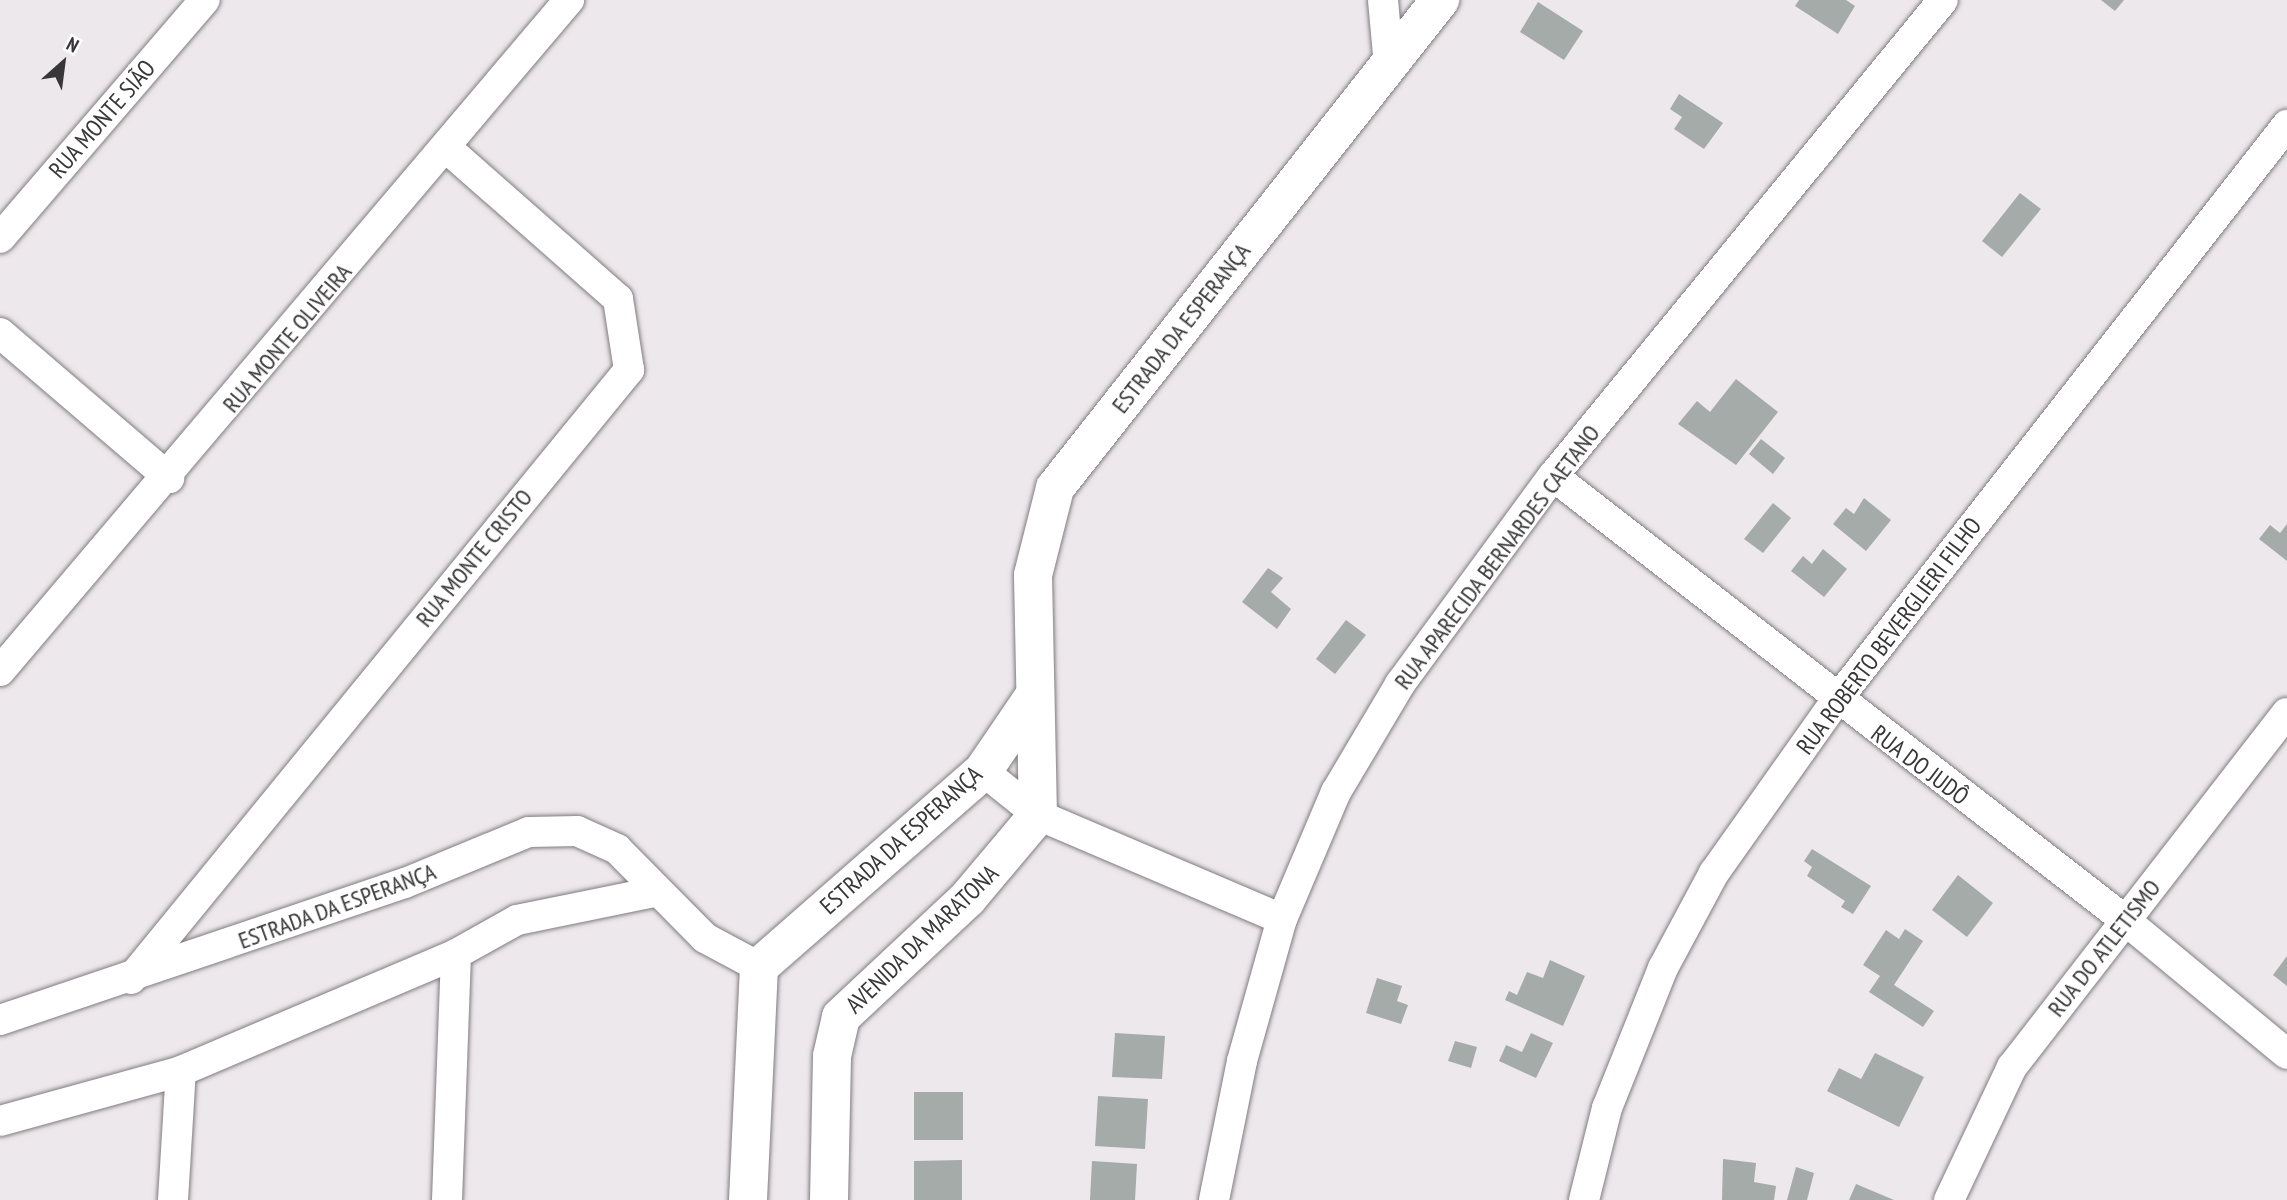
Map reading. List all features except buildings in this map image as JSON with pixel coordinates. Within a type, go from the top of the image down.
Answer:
[{"type":"street","name":"RUA MONTE SIÃO","points":[[0,237],[205,0]]},
{"type":"street","name":"RUA MONTE OLIVEIRA","points":[[0,671],[169,478],[448,149],[569,0]]},
{"type":"street","points":[[1382,0],[1389,66]]},
{"type":"street","name":"ESTRADA DA ESPERANÇA","points":[[1038,815],[1032,699],[1033,575],[1055,488],[1440,0]]},
{"type":"street","name":"RUA APARECIDA BERNARDES CAETANO","points":[[1213,1200],[1242,1061],[1282,919],[1336,792],[1400,684],[1553,476],[1942,0]]},
{"type":"street","name":"RUA ROBERTO BEVERGLIERI FILHO","points":[[1584,1200],[1607,1108],[1663,968],[1714,873],[1836,701],[2287,125]]},
{"type":"street","name":"RUA MONTE CRISTO","points":[[131,979],[629,370],[618,299],[448,149]]},
{"type":"street","points":[[0,333],[169,478]]},
{"type":"street","name":"RUA DO JUDÔ","points":[[1553,476],[1836,701],[2125,920],[2287,1054]]},
{"type":"street","name":"ESTRADA DA ESPERANÇA","points":[[0,1020],[131,979],[405,883],[529,832],[577,831],[617,849],[655,892],[705,938],[759,967],[983,771],[1032,699]]},
{"type":"street","name":"RUA DO ATLETISMO","points":[[1950,1200],[2012,1067],[2287,713]]},
{"type":"street","points":[[983,771],[1038,815],[1282,919]]},
{"type":"street","name":"AVENIDA DA MARATONA","points":[[829,1200],[832,1056],[841,1017],[968,898],[1038,815]]},
{"type":"street","points":[[0,1121],[181,1071],[456,954],[517,920],[655,892]]},
{"type":"street","points":[[447,1200],[456,954]]},
{"type":"street","points":[[748,1200],[759,967]]},
{"type":"street","points":[[173,1200],[181,1071]]}]
